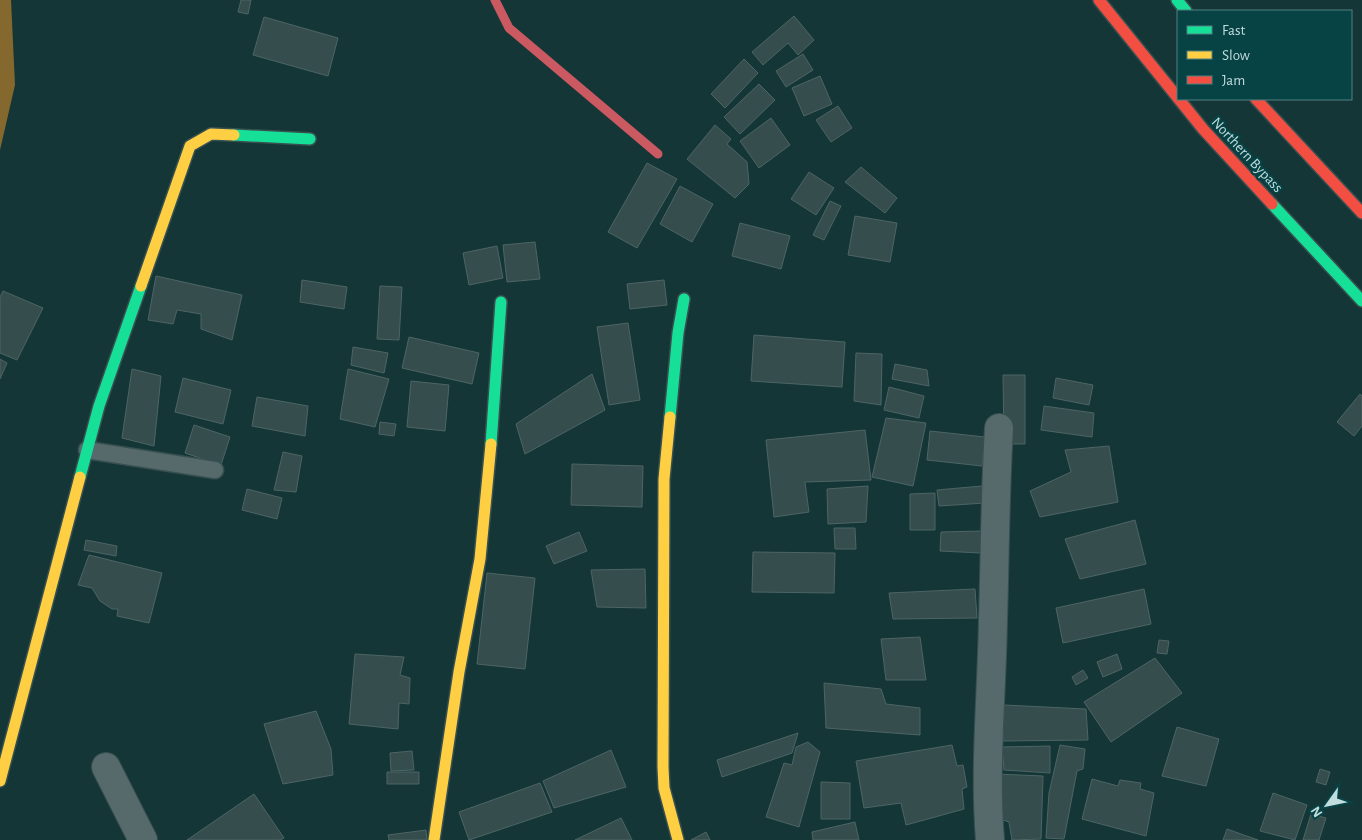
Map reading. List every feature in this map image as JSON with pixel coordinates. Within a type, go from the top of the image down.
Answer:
[{"type":"main road","name":"Northern Bypass","points":[[1099,0],[1177,98]]},
{"type":"main road","points":[[1177,0],[1185,10]]},
{"type":"main road","name":"Northern Bypass","points":[[1179,100],[1203,130],[1362,300]]},
{"type":"main road","points":[[1257,100],[1362,213]]},
{"type":"main road","points":[[0,781],[99,406],[190,146],[211,134],[310,140]]},
{"type":"main road","points":[[678,840],[664,788],[663,768],[664,489],[678,333],[684,299]]},
{"type":"main road","points":[[434,840],[459,672],[480,559],[496,396],[501,302]]},
{"type":"street","points":[[990,840],[987,736],[993,620],[994,503],[999,428]]},
{"type":"street","points":[[106,767],[143,840]]},
{"type":"lane","points":[[87,450],[215,470]]},
{"type":"shaded area","points":[[0,0],[11,0],[15,85],[0,150]]},
{"type":"building","points":[[241,0],[251,0],[248,14],[238,12]]},
{"type":"building","points":[[794,16],[814,40],[798,55],[788,43],[763,65],[752,52]]},
{"type":"building","points":[[264,17],[338,38],[328,76],[253,55]]},
{"type":"building","points":[[803,54],[813,70],[786,87],[776,71]]},
{"type":"building","points":[[744,59],[758,73],[725,108],[711,94]]},
{"type":"building","points":[[820,76],[832,104],[804,116],[792,88]]},
{"type":"building","points":[[759,84],[775,100],[740,134],[724,117]]},
{"type":"building","points":[[838,106],[852,128],[831,142],[816,120]]},
{"type":"building","points":[[771,118],[790,145],[759,168],[740,141]]},
{"type":"building","points":[[715,125],[731,139],[727,144],[747,162],[749,184],[735,198],[687,159]]},
{"type":"building","points":[[647,163],[677,179],[637,248],[608,232]]},
{"type":"building","points":[[861,167],[897,198],[885,213],[845,182]]},
{"type":"building","points":[[809,172],[834,188],[816,215],[791,199]]},
{"type":"building","points":[[680,186],[713,204],[692,242],[660,224]]},
{"type":"building","points":[[830,201],[841,206],[824,240],[813,235]]},
{"type":"building","points":[[855,216],[897,223],[890,262],[848,255]]},
{"type":"building","points":[[740,223],[790,236],[781,269],[732,256]]},
{"type":"building","points":[[535,242],[540,279],[507,282],[503,245]]},
{"type":"building","points":[[497,246],[503,278],[469,285],[463,253]]},
{"type":"building","points":[[156,276],[242,295],[232,340],[201,329],[201,314],[177,310],[173,324],[148,320]]},
{"type":"building","points":[[302,280],[347,287],[344,309],[300,302]]},
{"type":"building","points":[[664,280],[667,305],[630,309],[627,284]]},
{"type":"building","points":[[380,286],[402,287],[399,340],[377,339]]},
{"type":"building","points":[[3,291],[43,308],[17,360],[0,353],[0,297]]},
{"type":"building","points":[[628,323],[640,400],[609,405],[597,327]]},
{"type":"building","points":[[754,335],[845,342],[842,387],[751,381]]},
{"type":"building","points":[[409,337],[479,353],[472,384],[402,368]]},
{"type":"building","points":[[353,347],[388,353],[384,373],[351,365]]},
{"type":"building","points":[[856,353],[882,354],[881,405],[854,401]]},
{"type":"building","points":[[0,359],[7,363],[0,379]]},
{"type":"building","points":[[895,364],[927,370],[929,386],[892,379]]},
{"type":"building","points":[[132,369],[161,376],[154,446],[122,438]]},
{"type":"building","points":[[348,369],[389,379],[375,427],[340,419]]},
{"type":"building","points":[[592,374],[605,410],[525,454],[516,424]]},
{"type":"building","points":[[1003,375],[1025,375],[1025,444],[1004,444]]},
{"type":"building","points":[[183,378],[231,390],[223,424],[175,412]]},
{"type":"building","points":[[1056,378],[1093,385],[1089,405],[1053,398]]},
{"type":"building","points":[[411,381],[449,385],[445,431],[407,427]]},
{"type":"building","points":[[889,387],[924,396],[919,418],[884,410]]},
{"type":"building","points":[[1360,394],[1362,396],[1362,426],[1354,436],[1337,422]]},
{"type":"building","points":[[257,397],[308,406],[305,436],[252,426]]},
{"type":"building","points":[[1044,406],[1094,413],[1092,437],[1041,430]]},
{"type":"building","points":[[886,418],[926,423],[913,486],[872,477]]},
{"type":"building","points":[[380,422],[396,424],[394,436],[379,434]]},
{"type":"building","points":[[194,425],[230,437],[221,465],[185,453]]},
{"type":"building","points":[[865,430],[871,480],[805,482],[809,512],[774,517],[766,440]]},
{"type":"building","points":[[930,431],[985,437],[982,466],[927,460]]},
{"type":"building","points":[[1109,446],[1118,502],[1040,517],[1030,491],[1071,472],[1065,450]]},
{"type":"building","points":[[283,452],[302,456],[296,492],[274,490]]},
{"type":"building","points":[[572,464],[643,466],[642,507],[571,505]]},
{"type":"building","points":[[868,486],[866,522],[828,524],[827,489]]},
{"type":"building","points":[[982,486],[985,503],[939,506],[937,490]]},
{"type":"building","points":[[247,489],[282,498],[277,519],[242,510]]},
{"type":"building","points":[[935,493],[935,530],[910,530],[910,494]]},
{"type":"building","points":[[1135,520],[1146,564],[1080,579],[1065,539]]},
{"type":"building","points":[[834,528],[855,528],[856,549],[835,549]]},
{"type":"building","points":[[982,531],[981,553],[940,551],[941,532]]},
{"type":"building","points":[[579,532],[587,551],[554,564],[546,546]]},
{"type":"building","points":[[86,540],[117,546],[116,556],[84,550]]},
{"type":"building","points":[[753,552],[835,553],[834,593],[752,592]]},
{"type":"building","points":[[89,555],[162,573],[149,623],[117,616],[118,609],[112,609],[100,601],[92,588],[78,585]]},
{"type":"building","points":[[645,569],[646,608],[597,607],[591,570]]},
{"type":"building","points":[[487,573],[535,578],[525,669],[477,664]]},
{"type":"building","points":[[975,589],[977,618],[893,619],[889,593]]},
{"type":"building","points":[[1144,589],[1151,624],[1063,643],[1056,608]]},
{"type":"building","points":[[920,637],[926,680],[886,680],[881,639]]},
{"type":"building","points":[[1159,640],[1169,641],[1167,654],[1157,653]]},
{"type":"building","points":[[355,654],[404,657],[400,675],[410,678],[409,704],[399,703],[398,729],[349,724]]},
{"type":"building","points":[[1117,654],[1122,669],[1103,677],[1097,662]]},
{"type":"building","points":[[1155,658],[1182,693],[1111,742],[1084,702]]},
{"type":"building","points":[[1083,670],[1088,678],[1076,685],[1072,677]]},
{"type":"building","points":[[824,683],[881,689],[886,704],[920,708],[920,735],[826,728]]},
{"type":"building","points":[[1004,705],[1086,709],[1088,740],[1003,741]]},
{"type":"building","points":[[316,711],[331,749],[333,775],[283,784],[264,724]]},
{"type":"building","points":[[1177,727],[1219,739],[1206,786],[1162,776]]},
{"type":"building","points":[[798,733],[792,753],[722,777],[717,760]]},
{"type":"building","points":[[808,742],[820,752],[799,827],[766,817],[784,763],[792,765],[796,747]]},
{"type":"building","points":[[952,745],[957,766],[963,765],[967,787],[962,789],[964,809],[906,825],[901,803],[864,808],[856,761]]},
{"type":"building","points":[[1060,745],[1085,749],[1083,769],[1077,771],[1064,839],[1046,838],[1049,793]]},
{"type":"building","points":[[1050,746],[1050,773],[1004,770],[1002,747]]},
{"type":"building","points":[[611,750],[626,787],[554,808],[543,781]]},
{"type":"building","points":[[412,751],[414,770],[391,771],[390,753]]},
{"type":"building","points":[[1320,769],[1330,772],[1326,785],[1316,782]]},
{"type":"building","points":[[387,772],[419,772],[419,784],[387,784]]},
{"type":"building","points":[[996,774],[1043,776],[1041,839],[1012,840],[1009,822],[1000,819]]},
{"type":"building","points":[[1092,779],[1118,786],[1120,780],[1141,783],[1140,789],[1154,793],[1146,836],[1082,819]]},
{"type":"building","points":[[821,782],[850,783],[850,819],[821,819]]},
{"type":"building","points":[[540,783],[552,812],[469,840],[459,812]]},
{"type":"building","points":[[1273,793],[1307,805],[1295,840],[1260,831]]},
{"type":"building","points":[[254,794],[284,838],[280,840],[187,840]]},
{"type":"building","points":[[1311,814],[1326,818],[1319,840],[1303,840]]},
{"type":"building","points":[[621,818],[632,840],[575,840]]},
{"type":"building","points":[[855,822],[859,840],[813,840],[812,832]]},
{"type":"building","points":[[1227,829],[1258,840],[1223,840]]},
{"type":"building","points":[[426,830],[427,840],[389,840],[388,835]]},
{"type":"building","points":[[706,832],[710,840],[691,840]]},
{"type":"waterway","points":[[495,0],[509,28],[658,154]]},
{"type":"traffic: fast","points":[[1177,0],[1185,10]]},
{"type":"traffic: fast","points":[[234,135],[310,139]]},
{"type":"traffic: fast","points":[[1272,204],[1362,301]]},
{"type":"traffic: fast","points":[[80,477],[99,406],[141,286]]},
{"type":"traffic: fast","points":[[670,417],[678,333],[684,299]]},
{"type":"traffic: fast","points":[[491,444],[501,302]]},
{"type":"traffic: slow","points":[[141,286],[190,146],[211,134],[234,135]]},
{"type":"traffic: slow","points":[[670,417],[664,479],[663,767],[664,788],[678,840]]},
{"type":"traffic: slow","points":[[434,840],[459,672],[480,559],[491,444]]},
{"type":"traffic: slow","points":[[0,781],[80,477]]},
{"type":"traffic: jam","points":[[1099,0],[1177,97]]},
{"type":"traffic: jam","points":[[1180,100],[1203,129],[1272,204]]},
{"type":"traffic: jam","points":[[1257,100],[1362,213]]}]
